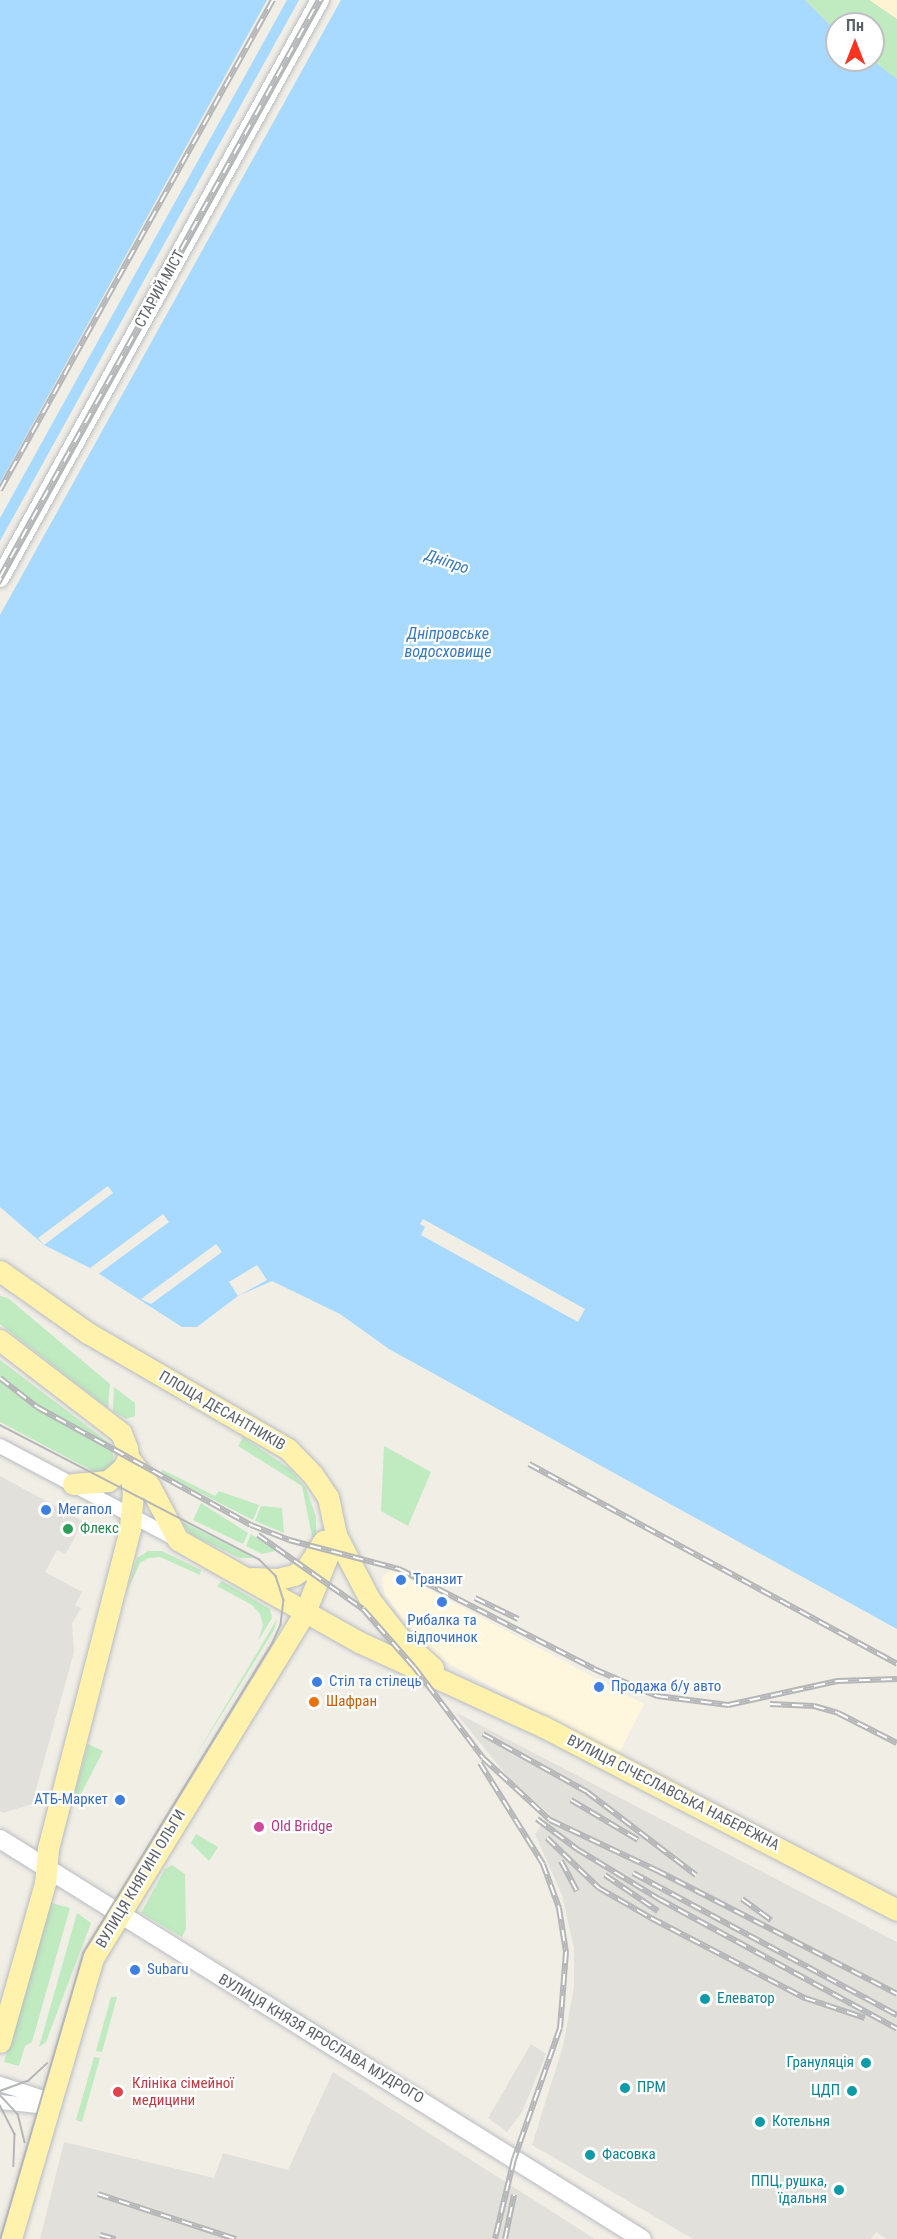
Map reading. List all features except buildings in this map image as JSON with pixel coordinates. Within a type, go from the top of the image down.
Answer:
[{"type":"main road","name":"СТАРИЙ МІСТ","points":[[0,578],[320,0]]},
{"type":"main road","points":[[0,1271],[39,1302]]},
{"type":"main road","points":[[0,1286],[39,1302]]},
{"type":"main road","name":"ПЛОЩА ДЕСАНТНИКІВ","points":[[39,1302],[127,1357],[288,1449],[313,1475],[328,1497],[336,1535]]},
{"type":"main road","points":[[0,1340],[121,1433],[128,1457],[132,1516],[46,1868],[0,2042]]},
{"type":"main road","points":[[73,1484],[108,1481],[124,1467],[128,1457]]},
{"type":"main road","points":[[128,1457],[149,1485],[178,1540],[248,1577],[305,1612],[336,1535]]},
{"type":"main road","points":[[248,1577],[278,1579],[308,1567],[325,1536],[328,1497]]},
{"type":"main road","name":"ВУЛИЦЯ СІЧЕСЛАВСЬКА НАБЕРЕЖНА","points":[[336,1535],[354,1575],[379,1613],[414,1652],[447,1680]]},
{"type":"main road","name":"ВУЛИЦЯ СІЧЕСЛАВСЬКА НАБЕРЕЖНА","points":[[305,1612],[359,1642],[447,1680],[897,1910]]},
{"type":"main road","name":"ВУЛИЦЯ КНЯГИНІ ОЛЬГИ","points":[[12,2239],[87,1973],[117,1914],[305,1612]]},
{"type":"main road","name":"ВУЛИЦЯ КНЯЗЯ ЯРОСЛАВА МУДРОГО","points":[[0,1839],[642,2239]]},
{"type":"street","points":[[0,1446],[178,1540]]},
{"type":"street","points":[[0,2084],[49,2103]]},
{"type":"street","points":[[0,2102],[49,2103]]},
{"type":"shaded area","points":[[0,1476],[83,1521],[66,1554],[57,1550],[45,1572],[82,1592],[75,1605],[81,1608],[72,1624],[74,1652],[32,1804],[3,1813],[0,1811]]},
{"type":"shaded area","points":[[392,1570],[644,1704],[618,1755],[437,1657],[420,1642],[385,1595],[382,1577]]},
{"type":"shaded area","points":[[455,1712],[897,1942],[897,2239],[886,2239],[876,2232],[871,2239],[693,2239],[532,2145],[563,2046],[574,1987],[574,1948],[562,1895],[535,1834],[550,1814],[516,1787]]},
{"type":"shaded area","points":[[531,2044],[546,2054],[522,2112],[507,2132],[488,2118]]},
{"type":"shaded area","points":[[333,2072],[595,2239],[40,2239],[64,2142],[214,2178],[223,2153],[288,2170]]},
{"type":"green space","points":[[805,0],[870,0],[897,19],[897,79],[885,70],[885,12],[825,12],[825,20]]},
{"type":"green space","points":[[0,1296],[8,1298],[110,1384],[108,1408],[0,1324]]},
{"type":"green space","points":[[0,1360],[112,1445],[114,1464],[102,1476],[0,1422]]},
{"type":"green space","points":[[114,1387],[135,1403],[135,1416],[126,1419],[113,1411]]},
{"type":"green space","points":[[243,1437],[290,1469],[306,1488],[316,1517],[316,1538],[312,1537],[302,1486],[238,1446]]},
{"type":"green space","points":[[384,1446],[431,1472],[408,1526],[381,1511]]},
{"type":"green space","points":[[161,1469],[215,1496],[219,1491],[259,1505],[253,1520],[163,1474]]},
{"type":"green space","points":[[201,1503],[248,1533],[243,1544],[193,1520]]},
{"type":"green space","points":[[261,1506],[282,1508],[284,1533],[255,1521]]},
{"type":"green space","points":[[181,1521],[255,1558],[240,1558],[190,1534]]},
{"type":"green space","points":[[251,1534],[276,1551],[262,1554],[246,1546]]},
{"type":"green space","points":[[148,1551],[162,1551],[201,1570],[200,1575],[160,1557],[149,1558],[140,1563],[127,1591],[137,1558]]},
{"type":"green space","points":[[222,1581],[270,1609],[272,1618],[258,1641],[263,1625],[260,1614],[252,1605],[217,1586]]},
{"type":"green space","points":[[277,1619],[274,1630],[189,1767]]},
{"type":"green space","points":[[88,1744],[103,1751],[79,1798],[74,1796]]},
{"type":"green space","points":[[196,1834],[218,1847],[209,1861],[191,1843]]},
{"type":"green space","points":[[172,1865],[185,1874],[186,1929],[182,1937],[141,1913],[165,1869]]},
{"type":"green space","points":[[48,1902],[70,1908],[32,2042],[25,2046],[19,2066],[4,2062]]},
{"type":"green space","points":[[77,1913],[91,1923],[46,2042],[39,2047]]},
{"type":"green space","points":[[111,1997],[117,1997],[102,2052],[96,2051]]},
{"type":"green space","points":[[94,2057],[100,2058],[82,2122],[76,2120]]},
{"type":"sand","points":[[897,0],[897,19],[871,1]]},
{"type":"water","name":"Дніпровське водосховище","points":[[0,0],[805,0],[825,20],[825,72],[885,72],[885,70],[897,79],[897,1629],[389,1349],[340,1314],[272,1281],[238,1296],[197,1327],[182,1327],[90,1268],[44,1245],[0,1207]]},
{"type":"pier","points":[[267,0],[287,0],[0,518],[0,483]]},
{"type":"pier","points":[[299,0],[341,0],[0,615],[0,541]]},
{"type":"pier","points":[[108,1186],[113,1193],[44,1245],[38,1238]]},
{"type":"pier","points":[[163,1214],[169,1222],[97,1275],[90,1268]]},
{"type":"pier","points":[[423,1219],[585,1309],[578,1322],[421,1235],[425,1227],[420,1224]]},
{"type":"pier","points":[[216,1244],[222,1252],[151,1304],[141,1299]]},
{"type":"pier","points":[[257,1265],[267,1280],[238,1296],[229,1282]]},
{"type":"tram line","points":[[0,584],[323,0]]},
{"type":"tram line","points":[[0,1425],[259,1559],[276,1576],[284,1600],[281,1625],[273,1643],[84,1953],[1,2239]]},
{"type":"tram line","points":[[0,2091],[28,2081],[47,2063]]},
{"type":"tram line","points":[[1,2096],[18,2114],[25,2142]]},
{"type":"tram line","points":[[0,2105],[15,2134],[14,2166]]},
{"type":"railway","points":[[0,490],[273,0]]},
{"type":"railway","points":[[0,577],[319,0]]},
{"type":"railway","points":[[0,1378],[37,1407],[251,1525],[289,1540],[399,1569],[594,1669],[657,1696],[728,1705],[837,1681],[897,1679]]},
{"type":"railway","points":[[529,1464],[897,1664]]},
{"type":"railway","points":[[258,1535],[363,1609],[414,1667],[483,1758],[550,1820],[656,1870],[897,1994]]},
{"type":"railway","points":[[475,1598],[518,1619]]},
{"type":"railway","points":[[770,1704],[814,1706],[838,1713],[897,1743]]},
{"type":"railway","points":[[483,1734],[587,1792],[696,1875]]},
{"type":"railway","points":[[480,1763],[543,1864],[559,1908],[566,1952],[560,2028],[514,2159],[495,2239]]},
{"type":"railway","points":[[571,1800],[638,1840]]},
{"type":"railway","points":[[537,1819],[577,1849],[659,1899],[897,2029]]},
{"type":"railway","points":[[547,1838],[599,1888],[651,1918],[805,1998],[865,2018]]},
{"type":"railway","points":[[561,1861],[577,1891]]},
{"type":"railway","points":[[633,1873],[897,2015]]},
{"type":"railway","points":[[605,1875],[658,1911]]},
{"type":"railway","points":[[742,1899],[771,1920]]},
{"type":"railway","points":[[98,2194],[236,2239]]},
{"type":"railway","points":[[505,2239],[514,2195]]},
{"type":"railway","points":[[100,2235],[115,2239]]},
{"type":"place","name":"Мегапол","points":[[46,1510]]},
{"type":"place","name":"Флекс","points":[[68,1529]]},
{"type":"place","name":"Транзит","points":[[401,1580]]},
{"type":"place","name":"Рибалка та відпочинок","points":[[442,1602]]},
{"type":"place","name":"Стіл та стілець","points":[[317,1682]]},
{"type":"place","name":"Продажа б/у авто","points":[[599,1687]]},
{"type":"place","name":"Шафран","points":[[314,1702]]},
{"type":"place","name":"АТБ-Маркет","points":[[120,1800]]},
{"type":"place","name":"Old Bridge","points":[[259,1827]]},
{"type":"place","name":"Subaru","points":[[135,1970]]},
{"type":"place","name":"Елеватор","points":[[705,1999]]},
{"type":"place","name":"Грануляція","points":[[866,2063]]},
{"type":"place","name":"ПРМ","points":[[625,2088]]},
{"type":"place","name":"ЦДП","points":[[852,2091]]},
{"type":"place","name":"Клініка сімейної медицини","points":[[118,2092]]},
{"type":"place","name":"Котельня","points":[[760,2122]]},
{"type":"place","name":"Фасовка","points":[[590,2155]]},
{"type":"place","name":"ППЦ, рушка, їдальня","points":[[839,2190]]},
{"type":"water label","name":"Дніпро","points":[[447,562]]}]
